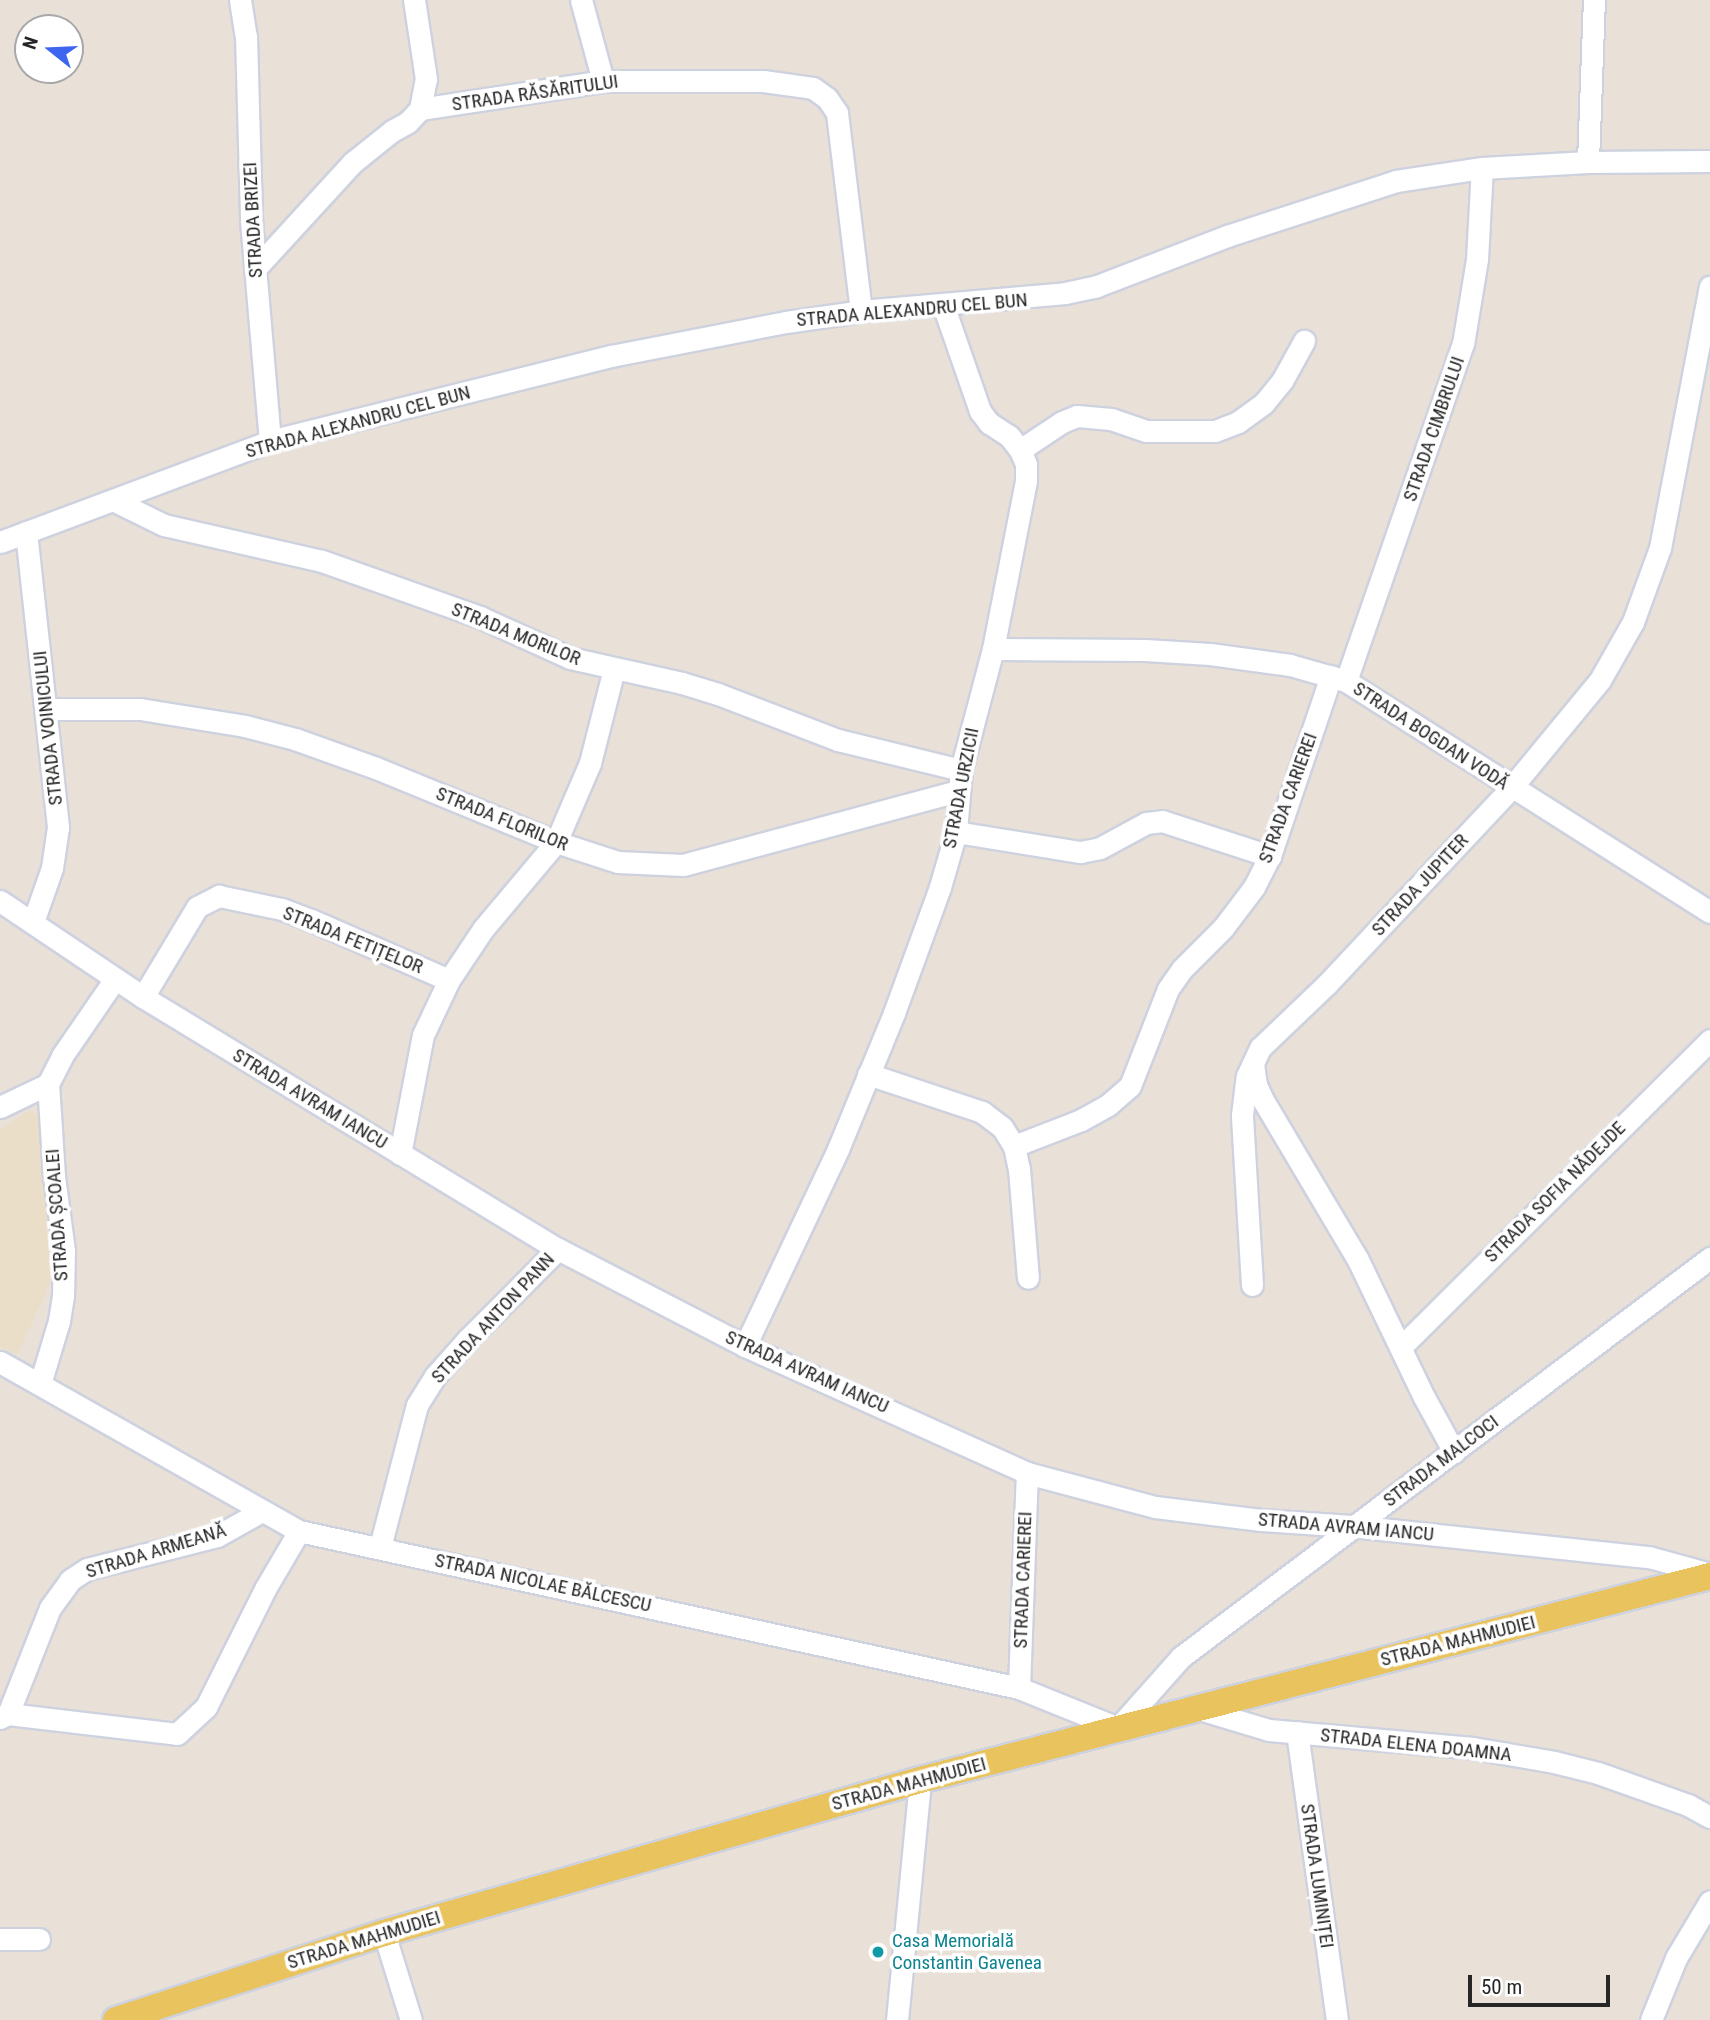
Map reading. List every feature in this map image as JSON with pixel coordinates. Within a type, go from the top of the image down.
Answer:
[{"type":"main road","name":"STRADA MAHMUDIEI","points":[[116,2020],[384,1933],[920,1780],[1710,1575]]},
{"type":"street","name":"STRADA BRIZEI","points":[[240,0],[246,36],[251,220],[270,441]]},
{"type":"street","points":[[255,269],[352,163],[383,137],[408,122],[420,109],[426,79],[414,0]]},
{"type":"street","points":[[581,0],[603,81]]},
{"type":"street","points":[[1588,162],[1594,0]]},
{"type":"street","name":"STRADA RĂSĂRITULUI","points":[[420,109],[603,81],[734,80],[813,88],[827,98],[836,113],[861,311]]},
{"type":"street","name":"STRADA ALEXANDRU CEL BUN","points":[[0,542],[270,441],[611,356],[786,322],[861,311],[1041,297],[1097,286],[1227,236],[1367,188],[1482,168],[1588,162],[1710,161]]},
{"type":"street","name":"STRADA CIMBRULUI","points":[[1339,679],[1463,344],[1477,259],[1482,168]]},
{"type":"street","name":"STRADA JUPITER","points":[[1252,1285],[1242,1095],[1253,1063],[1260,1048],[1273,1034],[1327,984],[1511,788],[1600,680],[1633,622],[1660,548],[1710,287]]},
{"type":"street","points":[[943,304],[980,411],[989,423],[1009,436],[1020,450],[1062,422],[1077,416],[1111,419],[1146,430],[1215,431],[1238,422],[1264,403],[1282,381],[1304,341]]},
{"type":"street","name":"STRADA URZICII","points":[[745,1346],[838,1149],[894,1013],[956,832],[959,780],[993,649],[1026,481],[1026,464],[1020,450]]},
{"type":"street","name":"STRADA MORILOR","points":[[115,501],[164,525],[322,561],[480,617],[570,658],[719,694],[959,780]]},
{"type":"street","name":"STRADA VOINICULUI","points":[[26,532],[58,827],[52,868],[33,922]]},
{"type":"street","name":"STRADA BOGDAN VODĂ","points":[[993,649],[1064,652],[1145,650],[1210,654],[1290,665],[1339,679],[1710,912]]},
{"type":"street","points":[[400,1154],[423,1035],[449,980],[483,929],[556,842],[590,763],[614,669]]},
{"type":"street","name":"STRADA CARIEREI","points":[[1014,1146],[1081,1120],[1108,1105],[1129,1086],[1168,989],[1182,969],[1223,928],[1254,887],[1270,856],[1339,679]]},
{"type":"street","name":"STRADA FLORILOR","points":[[46,709],[140,709],[245,726],[295,739],[376,768],[556,842],[618,862],[683,865],[959,780]]},
{"type":"street","points":[[956,832],[1080,852],[1100,848],[1146,823],[1162,821],[1270,856]]},
{"type":"street","name":"STRADA FETIȚELOR","points":[[143,997],[197,907],[219,896],[282,909],[449,980]]},
{"type":"street","name":"STRADA AVRAM IANCU","points":[[0,901],[143,997],[558,1249],[745,1346],[1027,1473],[1071,1487],[1155,1507],[1261,1520],[1352,1526],[1649,1557],[1710,1575]]},
{"type":"street","points":[[0,1107],[48,1084],[62,1056],[115,979]]},
{"type":"street","name":"STRADA SOFIA NĂDEJDE","points":[[1402,1346],[1710,1040]]},
{"type":"street","points":[[1253,1063],[1253,1075],[1263,1100],[1358,1260],[1402,1346],[1424,1397],[1454,1452]]},
{"type":"street","points":[[868,1074],[982,1112],[1002,1127],[1014,1146],[1020,1169],[1028,1278]]},
{"type":"street","name":"STRADA ȘCOALEI","points":[[40,1384],[59,1321],[63,1296],[64,1251],[54,1176],[48,1084]]},
{"type":"street","name":"STRADA ANTON PANN","points":[[380,1547],[416,1405],[435,1376],[468,1339],[558,1249]]},
{"type":"street","name":"STRADA MALCOCI","points":[[1118,1728],[1181,1657],[1710,1258]]},
{"type":"street","name":"STRADA NICOLAE BĂLCESCU","points":[[0,1362],[299,1531],[1019,1688],[1118,1728]]},
{"type":"street","name":"STRADA CARIEREI","points":[[1019,1688],[1027,1473]]},
{"type":"street","name":"STRADA ARMEANĂ","points":[[4,1716],[50,1608],[70,1580],[87,1569],[217,1536],[262,1511]]},
{"type":"street","points":[[4,1716],[177,1734],[206,1707],[265,1589],[299,1531]]},
{"type":"street","name":"STRADA ELENA DOAMNA","points":[[1199,1709],[1269,1730],[1473,1748],[1554,1762],[1598,1773],[1688,1805],[1710,1817]]},
{"type":"street","name":"STRADA LUMINIȚEI","points":[[1297,1732],[1337,2020]]},
{"type":"street","points":[[897,2020],[920,1780]]},
{"type":"street","points":[[1651,2020],[1676,1958],[1710,1901]]},
{"type":"street","points":[[384,1933],[411,2020]]},
{"type":"street","points":[[0,1939],[39,1939]]},
{"type":"shaded area","points":[[28,1111],[38,1114],[51,1281],[18,1354],[0,1347],[0,1130]]},
{"type":"place","name":"Casa Memorială Constantin Gavenea","points":[[878,1952]]}]
